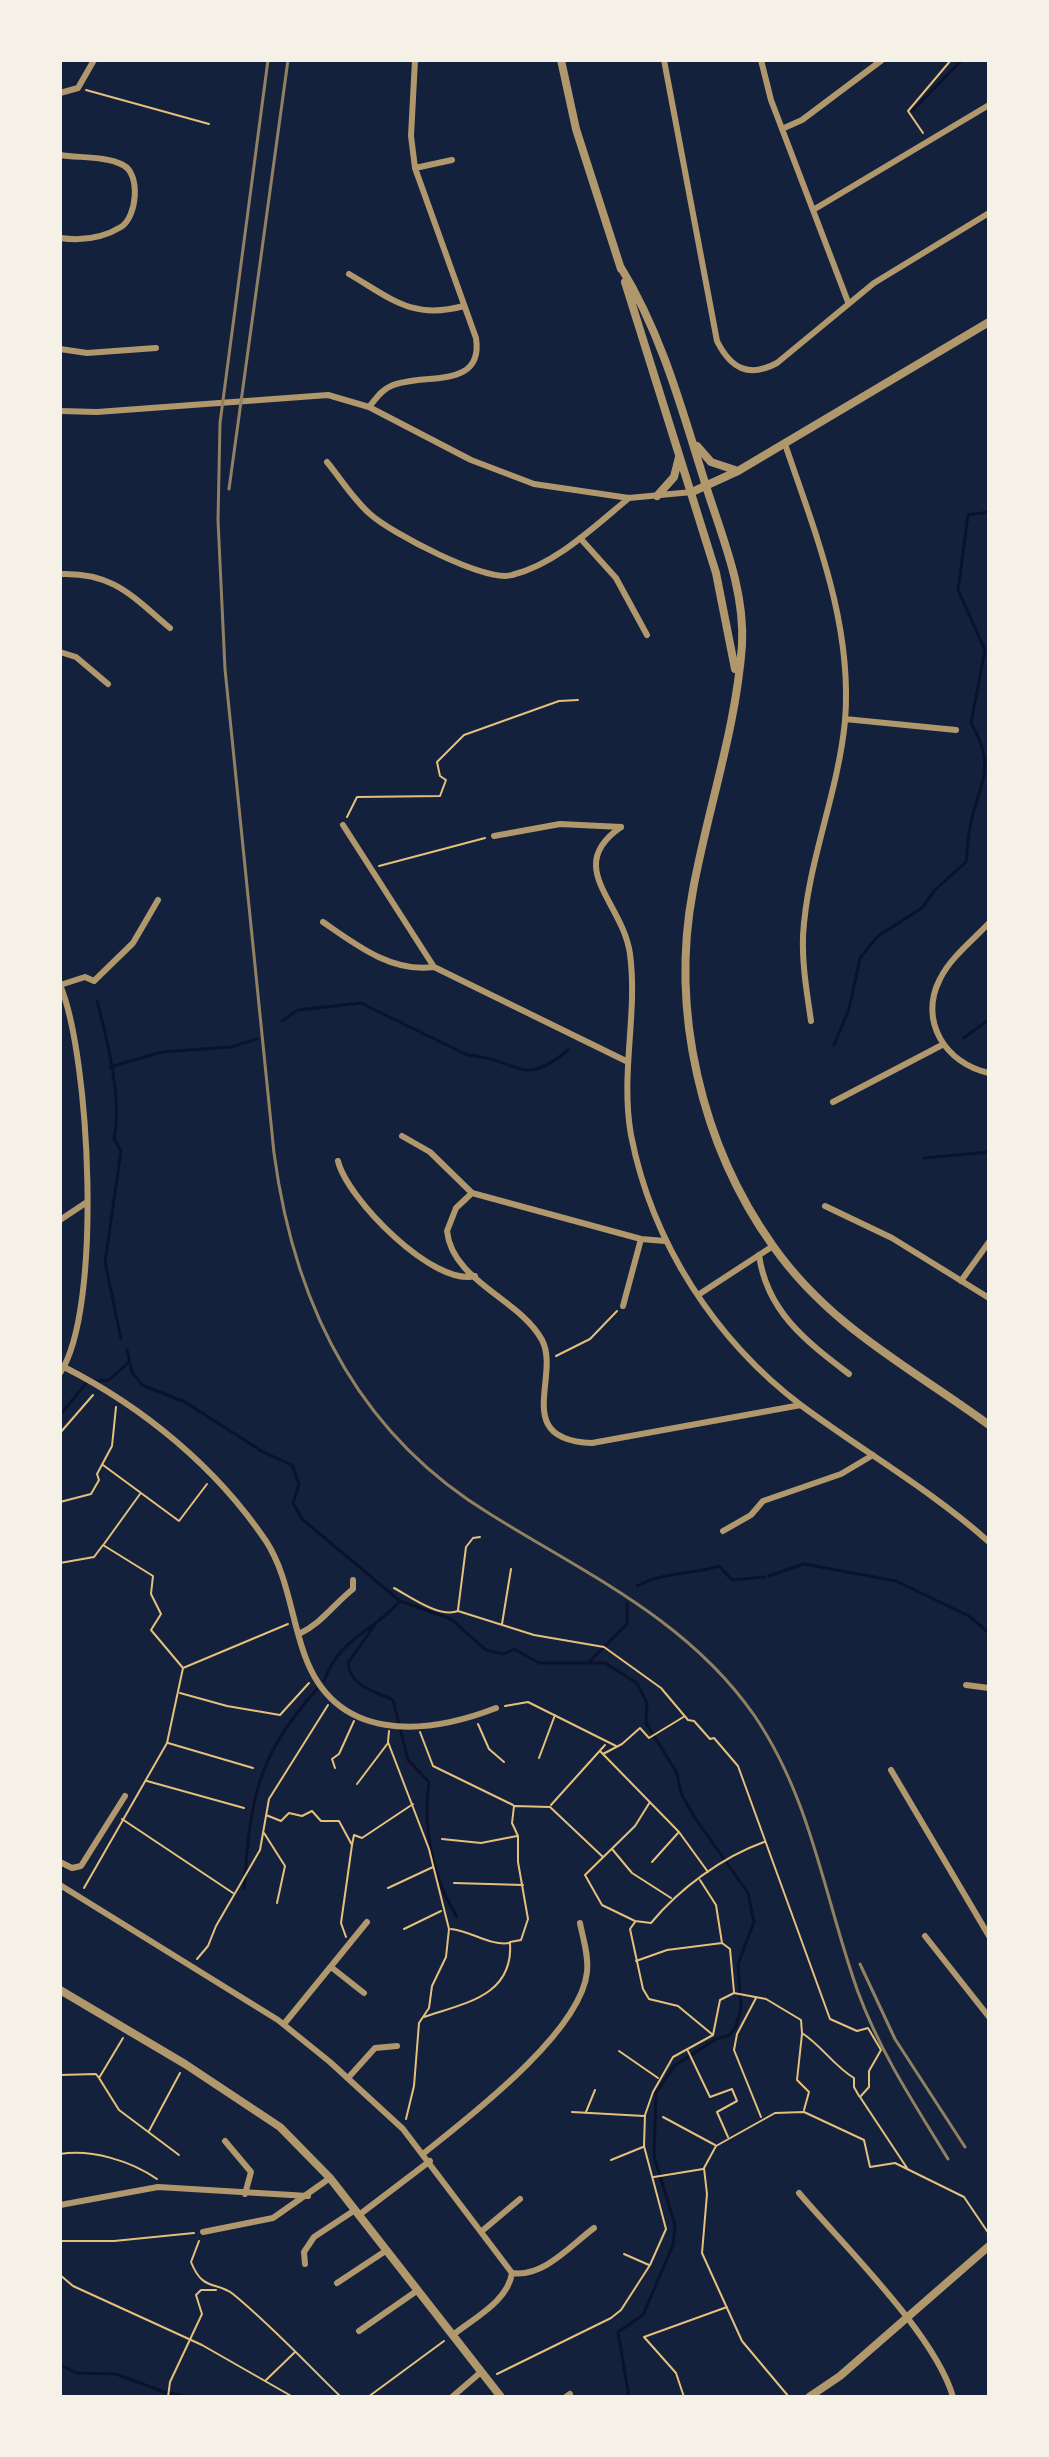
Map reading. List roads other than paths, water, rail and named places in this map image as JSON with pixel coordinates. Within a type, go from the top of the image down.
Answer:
[{"type":"street","points":[[60,93],[78,88],[94,60]]},
{"type":"street","points":[[369,407],[379,394],[395,384],[447,377],[473,365],[477,348],[415,168],[411,136],[415,60]]},
{"type":"street","points":[[561,60],[576,129],[680,453],[725,606],[736,674]]},
{"type":"street","points":[[664,60],[717,341],[731,363],[749,372],[768,368],[848,302],[989,213]]},
{"type":"street","points":[[761,60],[771,100],[848,302]]},
{"type":"street","points":[[784,128],[802,120],[882,60]]},
{"type":"street","points":[[813,210],[989,105]]},
{"type":"street","points":[[60,155],[121,164],[133,175],[135,185],[130,218],[121,227],[81,240],[60,238]]},
{"type":"street","points":[[415,168],[452,160]]},
{"type":"street","points":[[620,266],[651,324],[688,428],[729,555],[739,601],[742,648],[726,754],[693,890],[686,989],[696,1063],[715,1135],[738,1190],[773,1246],[818,1299],[859,1337],[989,1425]]},
{"type":"street","points":[[349,274],[414,311],[429,313],[464,306]]},
{"type":"street","points":[[60,411],[205,406],[328,395],[369,407],[516,479],[573,492],[629,498],[657,496],[692,492],[738,471],[989,322]]},
{"type":"street","points":[[60,349],[87,353],[156,348]]},
{"type":"street","points":[[688,428],[711,462],[738,471]]},
{"type":"street","points":[[785,444],[834,591],[845,719],[829,809],[810,880],[803,933],[811,1021]]},
{"type":"street","points":[[657,496],[674,477],[680,453]]},
{"type":"street","points":[[327,462],[380,522],[479,574],[512,576],[580,538],[629,498]]},
{"type":"street","points":[[580,538],[616,578],[647,635]]},
{"type":"street","points":[[60,574],[91,575],[117,584],[170,628]]},
{"type":"street","points":[[60,652],[76,657],[108,684]]},
{"type":"street","points":[[845,719],[956,730]]},
{"type":"street","points":[[494,836],[560,824],[621,827],[598,846],[594,862],[630,953],[626,1061],[632,1138],[665,1241],[720,1327],[750,1360],[801,1405],[948,1506],[989,1542]]},
{"type":"street","points":[[343,825],[409,933],[434,967],[626,1061]]},
{"type":"street","points":[[158,900],[133,943],[94,981],[85,977],[60,985],[83,1101],[87,1202],[81,1304],[74,1343],[62,1370],[101,1386],[187,1450],[250,1518],[272,1552],[315,1678],[330,1700],[356,1717],[390,1726],[418,1726],[475,1716],[496,1708]]},
{"type":"street","points":[[323,922],[395,964],[413,969],[434,967]]},
{"type":"street","points":[[989,923],[945,970],[935,989],[933,1018],[942,1045],[965,1065],[989,1073]]},
{"type":"street","points":[[833,1102],[942,1045]]},
{"type":"street","points":[[402,1136],[430,1152],[472,1193],[641,1239],[665,1241]]},
{"type":"street","points":[[338,1161],[354,1196],[403,1245],[447,1275],[461,1279],[475,1276]]},
{"type":"street","points":[[472,1193],[456,1208],[447,1231],[456,1257],[537,1332],[546,1349],[542,1390],[547,1420],[558,1433],[580,1442],[801,1405]]},
{"type":"street","points":[[60,1220],[87,1202]]},
{"type":"street","points":[[825,1206],[892,1238],[989,1298]]},
{"type":"street","points":[[623,1306],[641,1239]]},
{"type":"street","points":[[961,1281],[989,1242]]},
{"type":"street","points":[[698,1295],[773,1246]]},
{"type":"street","points":[[759,1255],[765,1286],[779,1312],[812,1345],[849,1374]]},
{"type":"street","points":[[723,1531],[751,1515],[763,1501],[841,1474],[873,1455]]},
{"type":"street","points":[[299,1634],[321,1624],[332,1606],[353,1589],[353,1580]]},
{"type":"street","points":[[966,1685],[989,1688]]},
{"type":"street","points":[[891,1770],[989,1936]]},
{"type":"street","points":[[60,1862],[72,1868],[81,1866],[125,1796]]},
{"type":"street","points":[[60,1885],[284,2024],[348,2078],[424,2153],[512,2273]]},
{"type":"street","points":[[284,2024],[367,1922]]},
{"type":"street","points":[[424,2153],[506,2087],[558,2027],[580,1994],[587,1973],[580,1923]]},
{"type":"street","points":[[925,1936],[989,2017]]},
{"type":"street","points":[[331,1967],[364,1993]]},
{"type":"street","points":[[60,1990],[185,2064],[280,2127],[330,2178],[501,2397]]},
{"type":"street","points":[[348,2078],[375,2048],[397,2046]]},
{"type":"street","points":[[225,2141],[251,2172],[245,2194]]},
{"type":"street","points":[[305,2264],[304,2252],[314,2237],[357,2213],[430,2161]]},
{"type":"street","points":[[203,2232],[273,2218],[330,2178]]},
{"type":"street","points":[[60,2205],[136,2189],[308,2196]]},
{"type":"street","points":[[799,2193],[905,2317],[940,2364],[953,2397]]},
{"type":"street","points":[[482,2231],[520,2199]]},
{"type":"street","points":[[512,2273],[537,2271],[594,2228]]},
{"type":"street","points":[[809,2397],[840,2376],[989,2246]]},
{"type":"street","points":[[337,2283],[387,2250]]},
{"type":"street","points":[[453,2335],[500,2298],[508,2287],[512,2273]]},
{"type":"street","points":[[359,2331],[418,2290]]},
{"type":"street","points":[[452,2397],[484,2375]]},
{"type":"waterway","points":[[912,111],[962,60]]},
{"type":"waterway","points":[[834,1045],[849,1009],[860,958],[878,936],[922,908],[935,890],[966,862],[971,823],[985,770],[983,750],[971,723],[985,650],[958,590],[968,515],[989,512]]},
{"type":"waterway","points":[[97,1001],[115,1089],[114,1138],[121,1151],[105,1262],[121,1339]]},
{"type":"waterway","points":[[282,1021],[298,1010],[361,1003],[467,1055],[484,1057],[519,1069],[540,1068],[568,1050]]},
{"type":"waterway","points":[[964,1038],[989,1019]]},
{"type":"waterway","points":[[110,1067],[162,1052],[231,1047],[257,1039]]},
{"type":"waterway","points":[[924,1158],[989,1152]]},
{"type":"waterway","points":[[127,1350],[132,1372],[142,1385],[185,1402],[263,1452],[292,1465],[299,1484],[293,1503],[302,1519],[400,1601],[451,1619],[486,1650],[504,1654],[514,1649],[539,1663],[605,1663],[637,1683],[647,1703],[646,1723],[677,1773],[681,1793],[748,1893],[754,1922],[738,1964],[741,2008],[736,2026],[730,2035],[716,2039],[674,2066],[656,2093],[654,2156],[675,2225],[673,2245],[643,2315],[618,2332],[629,2397]]},
{"type":"waterway","points":[[95,1381],[109,1380],[128,1363]]},
{"type":"waterway","points":[[60,1415],[88,1381]]},
{"type":"waterway","points":[[769,1576],[804,1564],[896,1581],[969,1616],[989,1633]]},
{"type":"waterway","points":[[637,1586],[658,1578],[719,1566],[732,1580],[765,1577]]},
{"type":"waterway","points":[[324,1681],[339,1654],[400,1601]]},
{"type":"waterway","points":[[589,1662],[627,1624],[627,1603]]},
{"type":"waterway","points":[[376,1623],[348,1663],[350,1671],[358,1683],[393,1700],[408,1760],[429,1782],[427,1817],[431,1852],[442,1886],[457,1917]]},
{"type":"waterway","points":[[244,1889],[250,1829],[260,1781],[280,1737],[317,1689]]},
{"type":"waterway","points":[[60,2365],[77,2373],[116,2374],[164,2392],[190,2397]]},
{"type":"railway","points":[[268,60],[220,423],[218,520],[225,669],[274,1153],[297,1261],[316,1312],[340,1359],[368,1404],[403,1445],[443,1481],[490,1514],[633,1601],[666,1625],[727,1681],[754,1715],[774,1747],[803,1815],[867,2014],[899,2078],[948,2159]]},
{"type":"railway","points":[[229,489],[288,60]]},
{"type":"railway","points":[[860,1964],[895,2039],[965,2147]]}]
